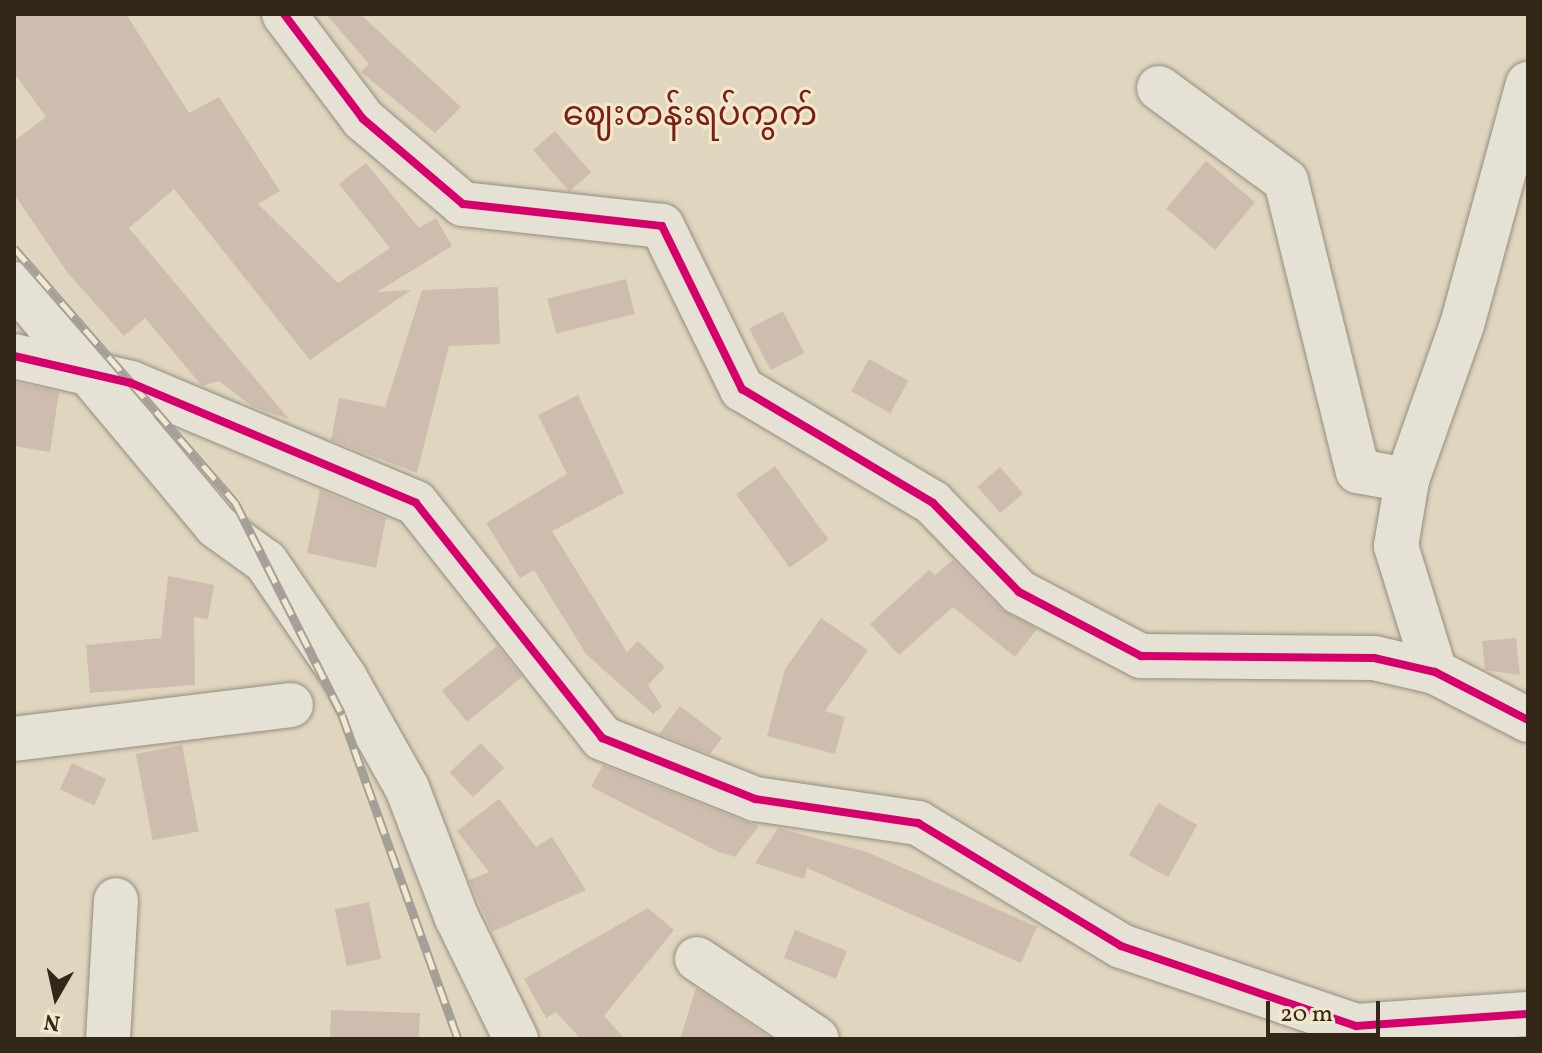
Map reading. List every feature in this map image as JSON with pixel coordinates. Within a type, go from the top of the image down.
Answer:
[{"type":"street","points":[[284,14],[363,119],[463,204],[662,226],[742,389],[933,503],[1019,592],[1141,656],[1374,658],[1435,672],[1528,720]]},
{"type":"street","points":[[1435,672],[1396,546],[1407,480],[1462,325],[1528,84]]},
{"type":"street","points":[[1159,88],[1286,181],[1358,471],[1407,480]]},
{"type":"street","points":[[14,284],[216,526],[266,562],[345,678],[407,788],[457,918],[516,1039]]},
{"type":"street","points":[[14,356],[131,383],[416,503],[602,738],[755,799],[918,823],[1121,946],[1356,1026],[1528,1014]]},
{"type":"street","points":[[14,739],[291,705]]},
{"type":"street","points":[[108,1039],[116,900]]},
{"type":"street","points":[[697,959],[817,1039]]},
{"type":"building","points":[[14,14],[126,14],[189,113],[219,97],[280,191],[258,204],[338,283],[390,248],[339,184],[366,163],[419,228],[436,218],[452,246],[377,292],[411,290],[310,360],[174,189],[129,228],[289,419],[253,407],[219,381],[202,386],[145,318],[124,336],[67,272],[14,194],[14,141],[46,117],[14,73]]},
{"type":"building","points":[[326,14],[360,14],[461,107],[435,133],[361,72],[369,64]]},
{"type":"building","points":[[555,131],[591,173],[569,192],[533,150]]},
{"type":"building","points":[[1206,161],[1255,202],[1215,250],[1166,208]]},
{"type":"building","points":[[626,279],[635,314],[556,334],[547,299]]},
{"type":"building","points":[[498,287],[500,344],[449,346],[417,473],[331,440],[339,398],[385,407],[422,290]]},
{"type":"building","points":[[783,311],[804,353],[770,370],[749,328]]},
{"type":"building","points":[[869,359],[908,381],[890,413],[851,391]]},
{"type":"building","points":[[14,382],[59,392],[50,452],[14,446]]},
{"type":"building","points":[[578,395],[624,493],[552,531],[627,652],[638,641],[665,667],[648,685],[662,707],[653,714],[586,654],[534,570],[520,578],[486,523],[567,474],[538,415]]},
{"type":"building","points":[[775,466],[828,540],[790,568],[736,494]]},
{"type":"building","points":[[1000,467],[1023,493],[1000,513],[977,487]]},
{"type":"building","points":[[320,490],[386,518],[376,568],[307,553]]},
{"type":"building","points":[[953,560],[1001,609],[1037,629],[1015,657],[953,607],[899,655],[870,624],[929,570],[935,575]]},
{"type":"building","points":[[168,576],[214,585],[208,619],[194,617],[195,685],[90,693],[86,645],[161,638]]},
{"type":"building","points":[[821,618],[868,650],[825,711],[845,717],[835,754],[767,736],[785,669]]},
{"type":"building","points":[[1516,638],[1520,675],[1485,670],[1482,641]]},
{"type":"building","points":[[497,646],[522,677],[467,722],[442,691]]},
{"type":"building","points":[[680,706],[722,738],[710,754],[659,734]]},
{"type":"building","points":[[481,743],[504,768],[473,797],[450,772]]},
{"type":"building","points":[[182,745],[199,831],[153,840],[136,754]]},
{"type":"building","points":[[72,763],[106,779],[94,805],[60,789]]},
{"type":"building","points":[[603,765],[759,826],[735,857],[719,852],[591,787]]},
{"type":"building","points":[[499,799],[536,847],[552,837],[586,890],[492,932],[469,880],[489,872],[457,831]]},
{"type":"building","points":[[1158,803],[1197,825],[1168,877],[1129,855]]},
{"type":"building","points":[[778,828],[867,852],[1037,927],[1021,963],[807,868],[804,879],[755,863]]},
{"type":"building","points":[[369,902],[381,959],[347,966],[335,909]]},
{"type":"building","points":[[648,908],[674,930],[604,1016],[625,1039],[581,1039],[556,1012],[546,1018],[524,979]]},
{"type":"building","points":[[795,930],[847,951],[836,979],[784,958]]},
{"type":"building","points":[[696,988],[772,1039],[680,1039]]},
{"type":"building","points":[[331,1010],[420,1013],[419,1039],[330,1039]]},
{"type":"railway","points":[[14,248],[235,502],[342,715],[458,1039]]},
{"type":"cycle path","points":[[284,14],[363,119],[463,204],[662,226],[742,389],[933,503],[1019,592],[1141,656],[1374,658],[1435,672],[1528,720]]},
{"type":"cycle path","points":[[14,356],[131,383],[416,503],[602,738],[755,799],[918,823],[1121,946],[1356,1026],[1528,1014]]},
{"type":"district","name":"ဈေးတန်းရပ်ကွက်","points":[[690,117]]}]
